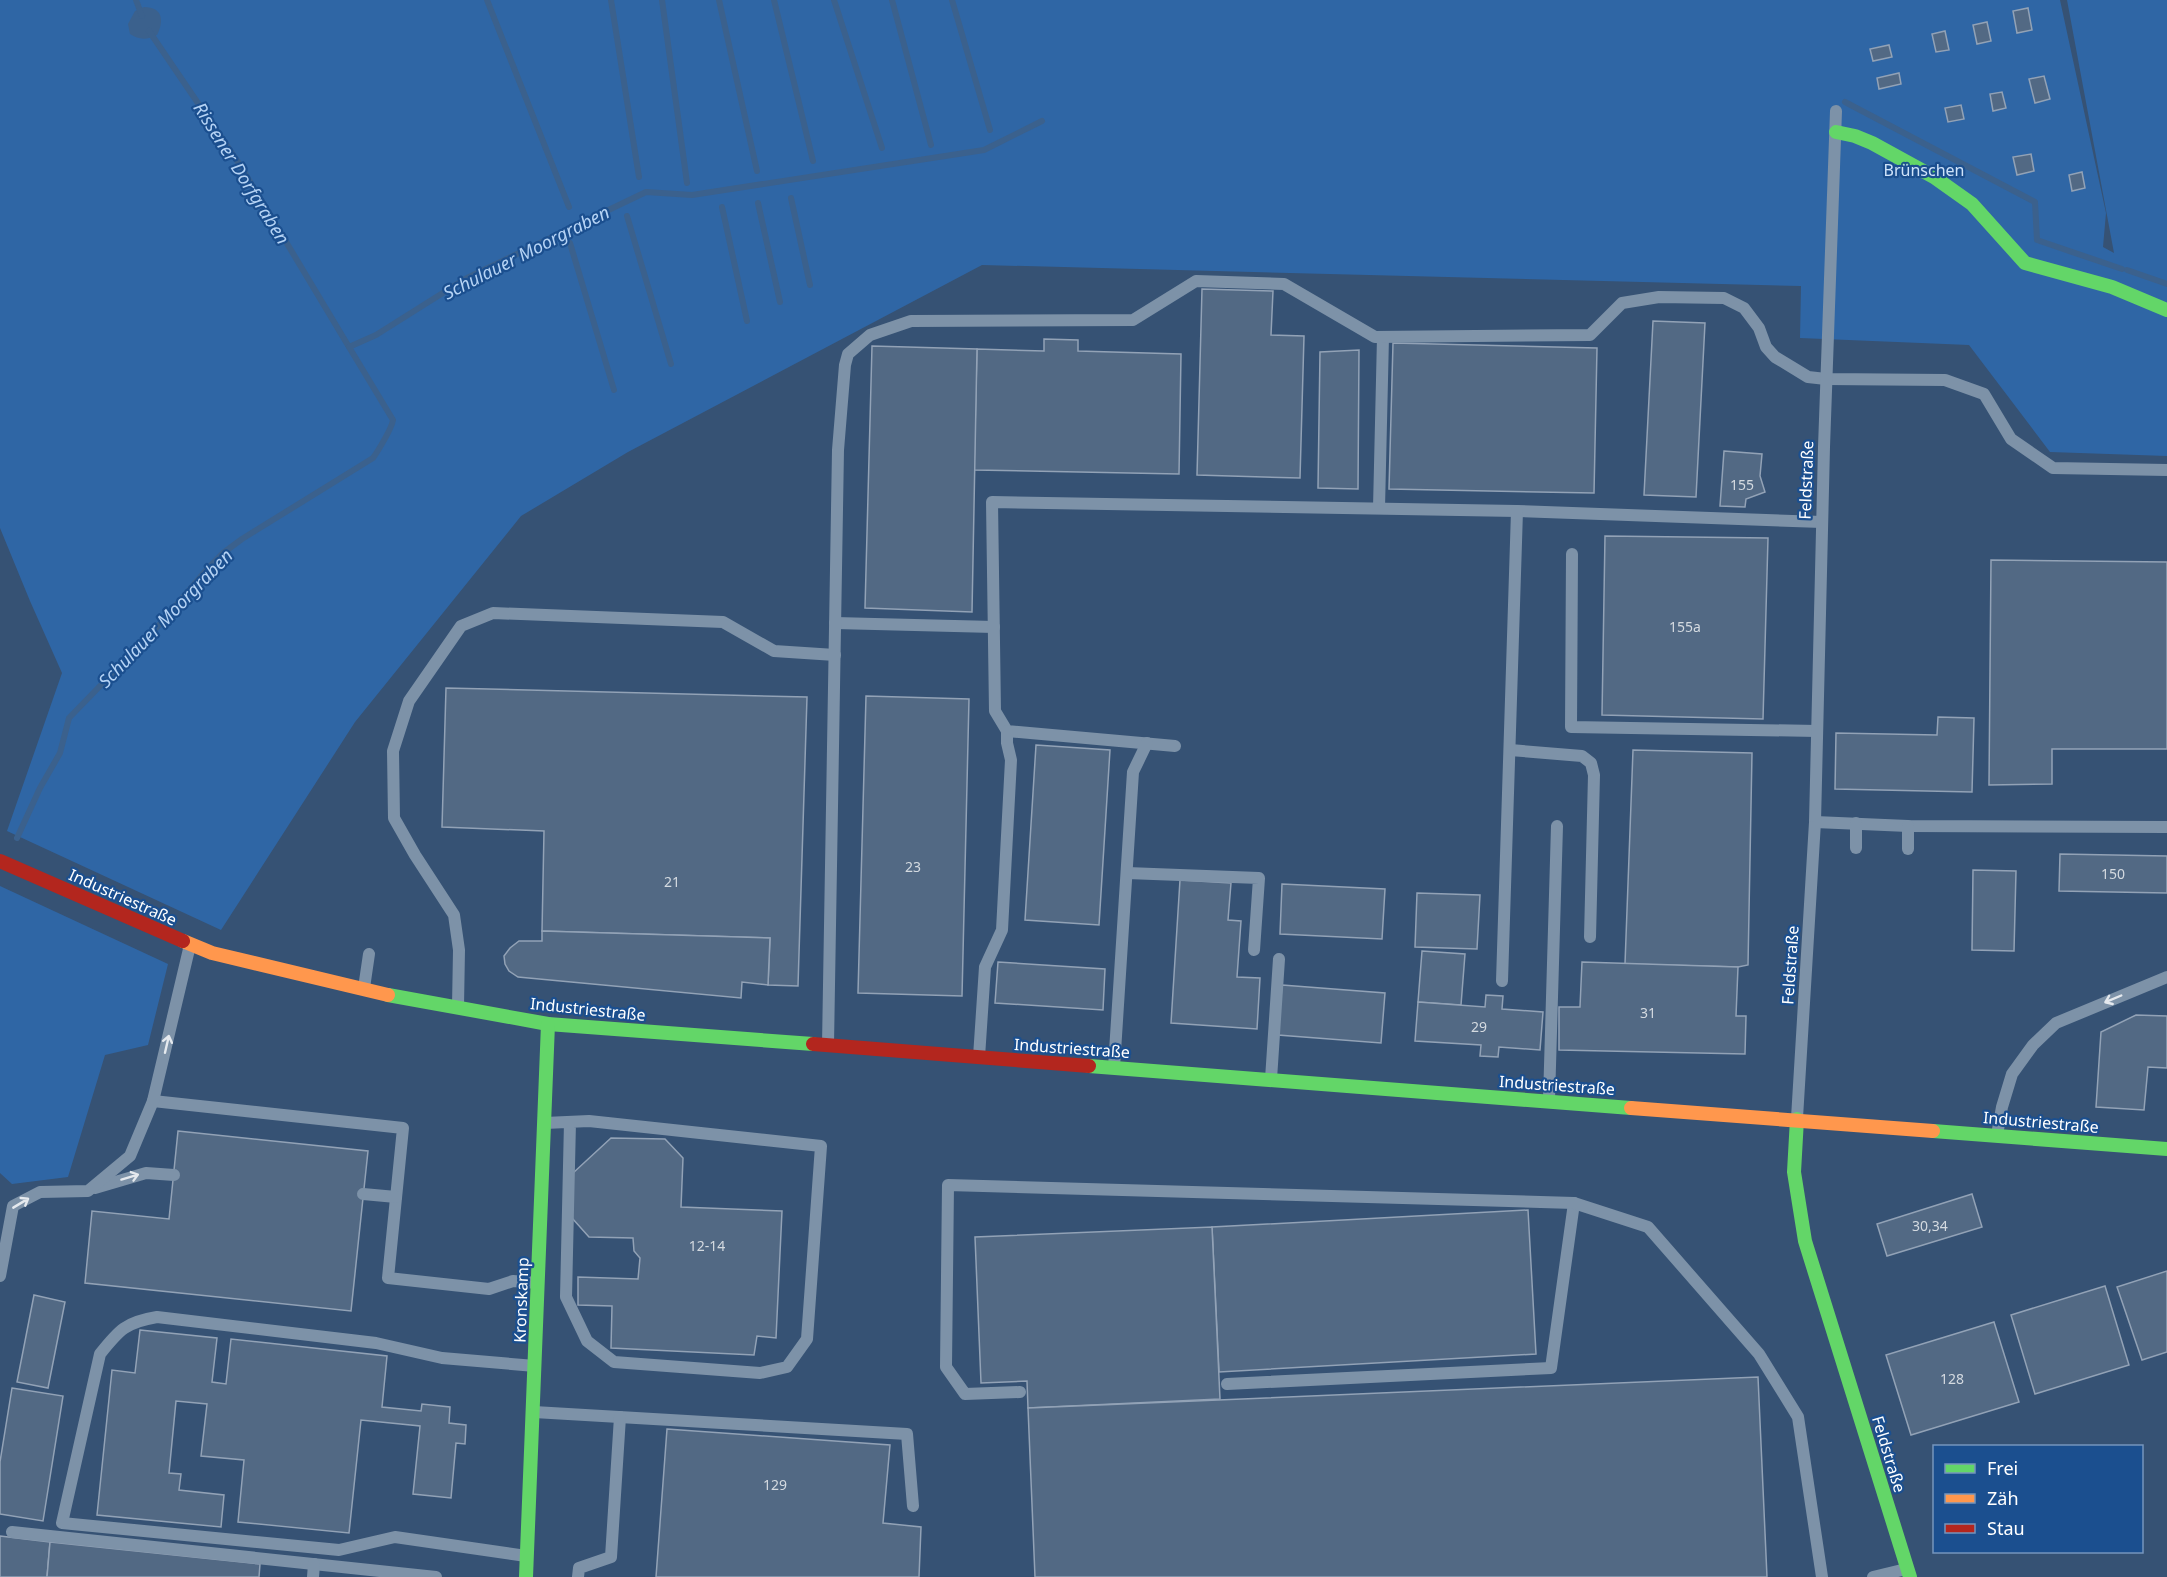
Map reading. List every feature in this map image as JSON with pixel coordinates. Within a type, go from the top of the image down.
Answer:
[{"type":"street","points":[[1836,132],[1872,143],[1934,177],[1972,204],[2025,263],[2112,287],[2167,310]]},
{"type":"street","name":"Industriestraße","points":[[0,861],[212,953],[363,990],[548,1024],[2167,1149]]},
{"type":"street","name":"Kronskamp","points":[[526,1577],[537,1283],[552,1265],[544,1123],[548,1024]]},
{"type":"street","name":"Feldstraße","points":[[1797,1119],[1794,1172],[1805,1241],[1909,1573]]},
{"type":"lane","name":"Feldstraße","points":[[1797,1119],[1815,822],[1827,339],[1836,111]]},
{"type":"lane","points":[[828,1046],[838,450],[845,365],[848,354],[870,335],[911,321],[1132,320],[1196,281],[1284,284],[1375,337],[1590,335],[1622,303],[1659,297],[1724,298],[1744,308],[1759,328],[1766,346],[1775,357],[1808,377],[1945,380],[1984,394],[2011,439],[2053,468],[2167,470]]},
{"type":"lane","points":[[1379,508],[1383,337]]},
{"type":"lane","points":[[979,1058],[985,967],[1002,930],[1011,760],[1007,731],[995,711],[992,501],[1517,511],[1822,522]]},
{"type":"lane","points":[[1502,981],[1517,511]]},
{"type":"lane","points":[[1572,554],[1571,727],[1817,731]]},
{"type":"lane","points":[[458,1008],[459,950],[454,915],[394,818],[393,751],[409,701],[461,626],[494,614],[723,622],[774,651],[835,655]]},
{"type":"lane","points":[[835,623],[994,627]]},
{"type":"lane","points":[[1007,731],[1174,746]]},
{"type":"lane","points":[[1114,1068],[1133,772],[1147,743]]},
{"type":"lane","points":[[1510,750],[1582,756],[1591,763],[1594,775],[1590,937]]},
{"type":"lane","points":[[1815,822],[1908,826],[2167,827]]},
{"type":"lane","points":[[1856,824],[1856,848]]},
{"type":"lane","points":[[1549,1101],[1557,826]]},
{"type":"lane","points":[[1908,826],[1908,849]]},
{"type":"lane","points":[[1127,873],[1259,878],[1254,950]]},
{"type":"lane","points":[[88,1191],[130,1156],[153,1101],[190,944]]},
{"type":"lane","points":[[363,990],[369,954]]},
{"type":"lane","points":[[1271,1080],[1279,959]]},
{"type":"lane","points":[[1997,1136],[2002,1107],[2012,1074],[2033,1045],[2056,1023],[2167,977]]},
{"type":"lane","points":[[153,1101],[403,1128],[388,1278],[489,1288],[513,1281],[537,1283]]},
{"type":"lane","points":[[544,1123],[589,1121],[821,1146],[807,1339],[787,1367],[760,1373],[614,1362],[587,1341],[552,1265],[570,1122]]},
{"type":"lane","points":[[0,1276],[13,1206],[40,1192],[88,1191],[146,1173],[174,1175]]},
{"type":"lane","points":[[1020,1392],[965,1394],[946,1367],[948,1185],[1574,1203],[1648,1227],[1759,1354],[1798,1417],[1822,1577]]},
{"type":"lane","points":[[363,1194],[396,1197]]},
{"type":"lane","points":[[1227,1384],[1551,1368],[1574,1203]]},
{"type":"lane","points":[[527,1557],[395,1537],[339,1550],[62,1522],[100,1354],[117,1333],[138,1320],[157,1317],[376,1343],[442,1358],[535,1366]]},
{"type":"lane","points":[[533,1412],[907,1434],[913,1506]]},
{"type":"lane","points":[[578,1577],[579,1569],[611,1557],[620,1417]]},
{"type":"lane","points":[[12,1532],[314,1571],[436,1577]]},
{"type":"lane","points":[[1873,1577],[1909,1573]]},
{"type":"green space","name":"Brünschen","points":[[0,0],[2060,0],[2106,213],[2103,247],[2114,253],[2067,0],[2167,0],[2167,456],[2050,452],[1969,345],[1800,338],[1801,286],[982,265],[628,452],[521,516],[355,722],[221,930],[7,831],[62,673],[0,528]]},
{"type":"green space","points":[[0,886],[168,964],[148,1045],[105,1055],[68,1177],[12,1184],[0,1173]]},
{"type":"shaded area","points":[[144,7],[155,9],[158,12],[161,25],[157,35],[143,39],[130,34],[128,24],[135,11]]},
{"type":"building","points":[[2028,8],[2032,30],[2017,33],[2013,11]]},
{"type":"building","points":[[1987,22],[1991,41],[1977,44],[1973,25]]},
{"type":"building","points":[[1945,31],[1949,50],[1936,52],[1932,34]]},
{"type":"building","points":[[1889,45],[1892,57],[1873,61],[1870,49]]},
{"type":"building","points":[[1899,73],[1901,84],[1879,89],[1877,78]]},
{"type":"building","points":[[2044,76],[2050,99],[2035,103],[2029,79]]},
{"type":"building","points":[[2002,92],[2006,108],[1993,111],[1990,94]]},
{"type":"building","points":[[1961,105],[1964,119],[1948,122],[1945,108]]},
{"type":"building","points":[[2031,154],[2034,171],[2017,175],[2013,157]]},
{"type":"building","points":[[2082,172],[2085,188],[2072,191],[2069,175]]},
{"type":"building","points":[[1202,289],[1273,291],[1271,335],[1304,336],[1300,478],[1197,475]]},
{"type":"building","points":[[1653,321],[1705,323],[1696,497],[1644,495]]},
{"type":"building","points":[[1044,339],[1078,340],[1078,351],[1181,354],[1179,474],[974,470],[977,349],[1044,351]]},
{"type":"building","points":[[1393,343],[1597,348],[1594,493],[1389,489]]},
{"type":"building","points":[[872,346],[977,349],[972,612],[865,608]]},
{"type":"building","points":[[1359,350],[1358,489],[1318,488],[1320,352]]},
{"type":"building","points":[[1724,451],[1762,454],[1760,476],[1765,492],[1746,499],[1745,507],[1720,506]]},
{"type":"building","points":[[1605,536],[1768,538],[1763,719],[1602,715]]},
{"type":"building","points":[[1991,560],[2167,562],[2167,749],[2052,749],[2052,784],[1989,785]]},
{"type":"building","points":[[446,688],[807,697],[798,986],[768,985],[770,938],[542,931],[544,831],[442,827]]},
{"type":"building","points":[[866,696],[969,699],[962,996],[858,993]]},
{"type":"building","points":[[1938,717],[1974,718],[1972,792],[1835,789],[1836,733],[1937,735]]},
{"type":"building","points":[[1036,745],[1110,750],[1099,925],[1025,920]]},
{"type":"building","points":[[1633,750],[1752,753],[1748,965],[1738,967],[1625,964]]},
{"type":"building","points":[[2060,854],[2167,856],[2167,893],[2059,891]]},
{"type":"building","points":[[1973,870],[2016,871],[2014,951],[1972,950]]},
{"type":"building","points":[[1180,880],[1231,883],[1228,920],[1241,921],[1237,977],[1260,978],[1257,1029],[1171,1023]]},
{"type":"building","points":[[1282,884],[1385,889],[1382,939],[1280,934]]},
{"type":"building","points":[[1417,893],[1480,895],[1477,949],[1415,947]]},
{"type":"building","points":[[542,931],[770,938],[768,985],[742,982],[741,998],[518,977],[509,971],[504,956],[519,941],[542,941]]},
{"type":"building","points":[[1422,951],[1465,954],[1461,1005],[1418,1002]]},
{"type":"building","points":[[998,962],[1105,969],[1103,1010],[995,1003]]},
{"type":"building","points":[[1582,962],[1738,967],[1736,1016],[1746,1016],[1745,1054],[1559,1050],[1559,1007],[1580,1007]]},
{"type":"building","points":[[1282,985],[1385,993],[1381,1043],[1278,1035]]},
{"type":"building","points":[[1486,995],[1503,996],[1502,1009],[1543,1012],[1540,1050],[1499,1047],[1498,1057],[1480,1056],[1481,1045],[1415,1041],[1418,1002],[1485,1007]]},
{"type":"building","points":[[2136,1015],[2167,1016],[2167,1068],[2148,1067],[2144,1110],[2096,1107],[2101,1032]]},
{"type":"building","points":[[178,1131],[368,1151],[351,1311],[85,1283],[92,1211],[169,1219]]},
{"type":"building","points":[[611,1138],[665,1139],[683,1158],[681,1207],[782,1211],[776,1338],[757,1336],[754,1355],[611,1348],[612,1306],[578,1305],[578,1277],[638,1279],[640,1258],[634,1251],[633,1238],[589,1237],[572,1218],[573,1173]]},
{"type":"building","points":[[1972,1194],[1982,1227],[1887,1256],[1877,1224]]},
{"type":"building","points":[[1528,1210],[1536,1354],[1219,1372],[1212,1227]]},
{"type":"building","points":[[1212,1227],[1220,1399],[1028,1408],[1027,1381],[981,1383],[975,1237]]},
{"type":"building","points":[[2167,1271],[2167,1352],[2142,1360],[2117,1287]]},
{"type":"building","points":[[2105,1286],[2129,1365],[2035,1394],[2011,1315]]},
{"type":"building","points":[[34,1295],[65,1302],[48,1388],[17,1382]]},
{"type":"building","points":[[1994,1322],[2019,1402],[1911,1435],[1886,1355]]},
{"type":"building","points":[[140,1330],[217,1338],[212,1382],[226,1384],[231,1339],[387,1356],[382,1407],[421,1411],[422,1404],[450,1407],[449,1423],[466,1425],[465,1444],[456,1443],[451,1498],[413,1494],[420,1426],[361,1420],[349,1533],[238,1522],[244,1460],[201,1456],[207,1404],[176,1401],[169,1473],[181,1474],[179,1490],[224,1495],[221,1527],[97,1515],[112,1370],[135,1373]]},
{"type":"building","points":[[1758,1377],[1767,1577],[1035,1577],[1028,1408]]},
{"type":"building","points":[[12,1388],[63,1396],[43,1521],[0,1514],[0,1462]]},
{"type":"building","points":[[667,1429],[890,1445],[883,1523],[921,1527],[919,1577],[656,1577]]},
{"type":"building","points":[[0,1536],[50,1542],[47,1577],[0,1577]]},
{"type":"building","points":[[50,1542],[260,1564],[259,1577],[47,1577]]},
{"type":"waterway","name":"Rissener Dorfgraben","points":[[136,0],[142,16]]},
{"type":"waterway","points":[[487,0],[569,207]]},
{"type":"waterway","points":[[611,0],[639,177]]},
{"type":"waterway","points":[[662,0],[687,183]]},
{"type":"waterway","points":[[719,0],[757,171]]},
{"type":"waterway","points":[[774,0],[813,161]]},
{"type":"waterway","points":[[834,0],[882,148]]},
{"type":"waterway","points":[[892,0],[931,145]]},
{"type":"waterway","points":[[952,0],[990,130]]},
{"type":"waterway","name":"Rissener Dorfgraben","points":[[149,31],[240,165],[349,347]]},
{"type":"waterway","name":"Schulauer Moorgraben","points":[[1845,102],[2035,202],[2037,240],[2122,269]]},
{"type":"waterway","name":"Schulauer Moorgraben","points":[[17,838],[40,788],[60,753],[69,718],[163,621],[208,568],[242,539],[373,458],[388,434],[393,420],[349,347],[376,335],[465,279],[646,192],[692,195],[984,150],[1042,121]]},
{"type":"waterway","points":[[791,198],[810,285]]},
{"type":"waterway","points":[[758,203],[780,302]]},
{"type":"waterway","points":[[722,207],[747,321]]},
{"type":"waterway","points":[[627,216],[671,364]]},
{"type":"waterway","points":[[570,243],[614,390]]},
{"type":"waterway","name":"Schulauer Moorgraben","points":[[2127,270],[2167,284]]},
{"type":"traffic: fast","points":[[1836,132],[1872,143],[1934,177],[1972,204],[2025,263],[2112,287],[2167,310]]},
{"type":"traffic: fast","points":[[388,995],[548,1024],[813,1044]]},
{"type":"traffic: fast","points":[[526,1577],[548,1024]]},
{"type":"traffic: fast","points":[[1089,1066],[1631,1108]]},
{"type":"traffic: fast","points":[[1797,1119],[1794,1172],[1805,1241],[1910,1577]]},
{"type":"traffic: fast","points":[[1933,1131],[2167,1149]]},
{"type":"traffic: slow","points":[[183,941],[212,953],[388,995]]},
{"type":"traffic: slow","points":[[1631,1108],[1933,1131]]},
{"type":"traffic: jam","points":[[0,861],[183,941]]},
{"type":"traffic: jam","points":[[813,1044],[1089,1066]]}]
